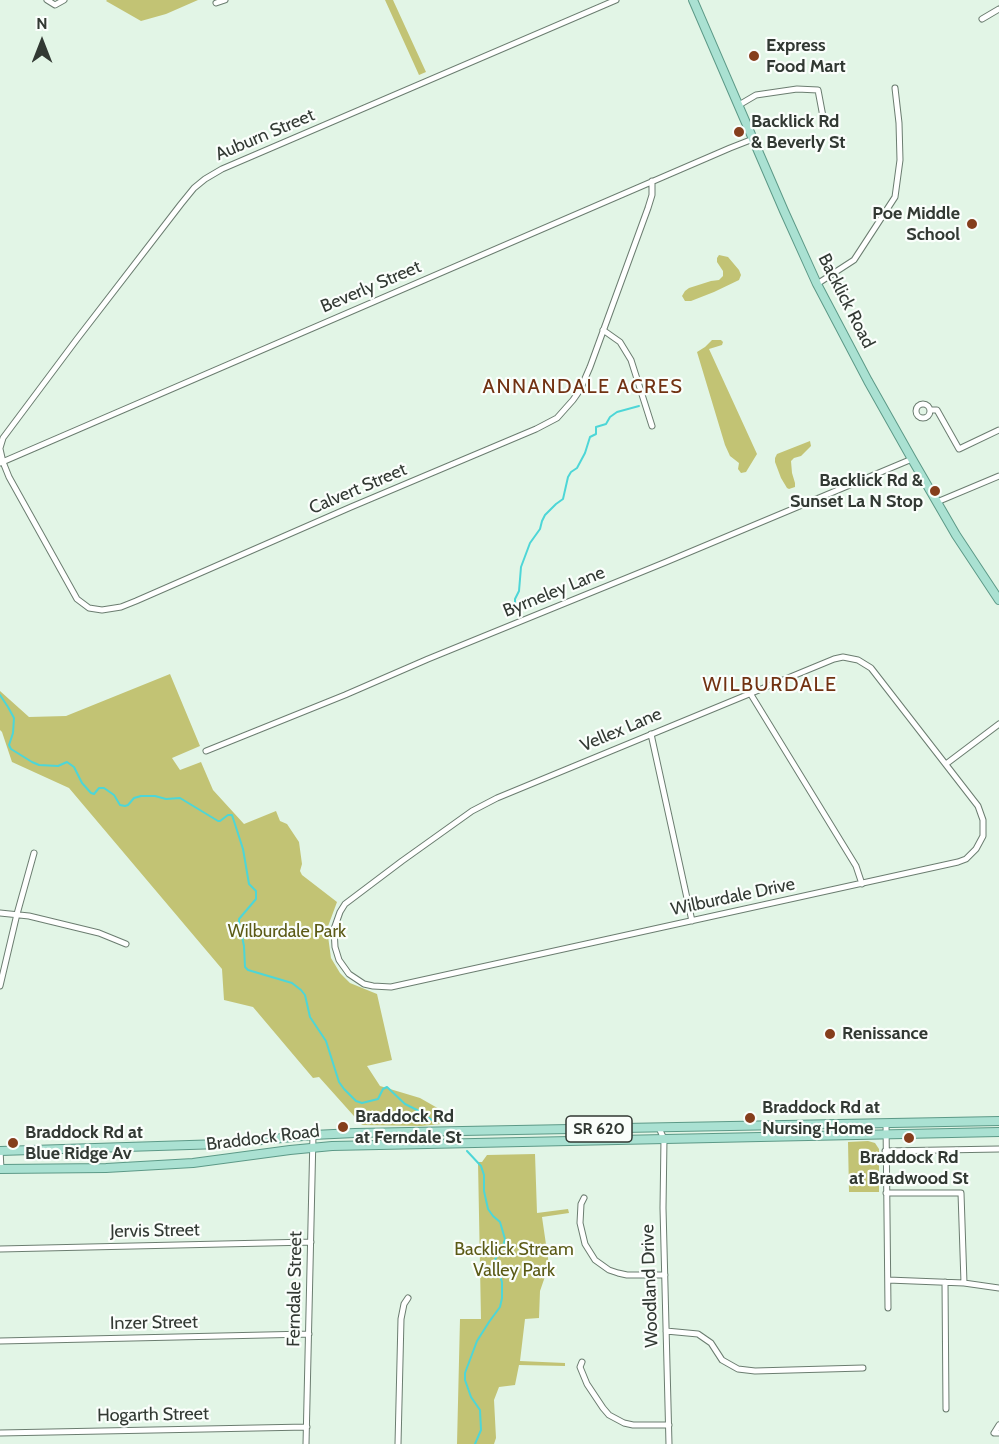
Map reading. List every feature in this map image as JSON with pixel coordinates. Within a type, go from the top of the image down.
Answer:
[{"type":"main road","name":"Backlick Road","points":[[693,0],[818,284],[868,381],[912,459],[958,538],[999,600]]},
{"type":"main road","name":"Braddock Road","points":[[0,1150],[221,1144],[313,1135],[999,1121]]},
{"type":"main road","name":"Braddock Road","points":[[0,1169],[106,1168],[193,1163],[313,1147],[352,1145],[999,1132]]},
{"type":"street","points":[[47,0],[55,5],[64,0]]},
{"type":"street","points":[[216,3],[225,0]]},
{"type":"street","name":"Auburn Street","points":[[1,463],[0,448],[3,438],[181,204],[205,179],[222,169],[615,0]]},
{"type":"street","points":[[982,19],[999,9]]},
{"type":"street","points":[[818,284],[854,260],[895,197],[900,160],[895,88]]},
{"type":"street","points":[[739,105],[756,95],[796,89],[818,90],[824,122]]},
{"type":"street","name":"Beverly Street","points":[[1,463],[753,139]]},
{"type":"street","name":"Calvert Street","points":[[1,463],[72,593],[89,608],[110,610],[136,601],[547,424],[566,410],[580,390],[648,208],[652,195],[652,181]]},
{"type":"street","points":[[603,330],[620,342],[631,360],[652,426]]},
{"type":"street","points":[[930,410],[937,410],[959,449],[999,430]]},
{"type":"street","name":"Byrneley Lane","points":[[206,751],[912,459]]},
{"type":"street","points":[[937,502],[999,476]]},
{"type":"street","name":"Vellex Lane","points":[[339,960],[334,947],[336,920],[350,900],[472,811],[497,798],[834,658],[843,657],[865,663],[946,764]]},
{"type":"street","points":[[750,693],[856,866],[862,884]]},
{"type":"street","points":[[946,764],[999,724]]},
{"type":"street","points":[[651,734],[692,921]]},
{"type":"street","name":"Wilburdale Drive","points":[[339,960],[349,974],[360,981],[373,986],[391,987],[958,862],[966,859],[976,849],[983,836],[983,820],[978,806],[946,764]]},
{"type":"street","points":[[0,986],[34,853]]},
{"type":"street","points":[[0,913],[17,914],[99,933],[126,944]]},
{"type":"street","points":[[886,1123],[888,1308]]},
{"type":"street","name":"Woodland Drive","points":[[659,1128],[664,1139],[663,1208],[669,1444]]},
{"type":"street","name":"Ferndale Street","points":[[306,1444],[313,1135]]},
{"type":"street","points":[[885,1151],[999,1149]]},
{"type":"street","points":[[0,1150],[0,1169]]},
{"type":"street","points":[[886,1193],[961,1192],[964,1283]]},
{"type":"street","points":[[585,1198],[581,1204],[580,1223],[585,1244],[596,1260],[609,1270],[627,1275],[665,1275]]},
{"type":"street","name":"Jervis Street","points":[[0,1249],[311,1242]]},
{"type":"street","points":[[888,1280],[964,1283],[999,1288]]},
{"type":"street","points":[[945,1282],[946,1409]]},
{"type":"street","points":[[398,1444],[401,1319],[408,1298]]},
{"type":"street","points":[[666,1331],[698,1334],[711,1343],[722,1360],[738,1369],[755,1371],[862,1368]]},
{"type":"street","name":"Inzer Street","points":[[0,1341],[309,1335]]},
{"type":"street","points":[[582,1362],[580,1367],[587,1384],[609,1415],[616,1420],[633,1425],[669,1425]]},
{"type":"street","points":[[999,1425],[994,1433],[999,1433]]},
{"type":"street","name":"Hogarth Street","points":[[0,1433],[306,1427]]},
{"type":"green space","points":[[107,0],[198,0],[166,14],[141,21]]},
{"type":"green space","points":[[385,0],[393,0],[426,72],[419,75]]},
{"type":"green space","points":[[719,255],[728,257],[739,270],[741,275],[739,280],[691,301],[685,301],[682,296],[689,288],[719,280],[723,276],[723,271],[717,262]]},
{"type":"green space","points":[[712,340],[723,342],[722,345],[709,349],[757,454],[746,472],[741,473],[738,469],[739,463],[730,456],[725,445],[697,352]]},
{"type":"green space","points":[[810,441],[811,446],[801,456],[791,461],[795,487],[789,489],[781,478],[775,458],[777,454]]},
{"type":"green space","name":"Wilburdale Park","points":[[170,674],[200,746],[172,758],[180,770],[201,762],[213,790],[244,824],[276,811],[280,821],[287,824],[299,842],[302,875],[337,902],[327,929],[331,958],[340,973],[350,983],[377,994],[392,1060],[367,1066],[380,1086],[420,1098],[448,1114],[451,1123],[421,1126],[362,1125],[319,1077],[313,1078],[253,1007],[224,1000],[222,969],[69,788],[12,762],[0,730],[0,691],[29,717],[66,716]]},
{"type":"green space","points":[[848,1142],[875,1143],[879,1149],[879,1192],[849,1192]]},
{"type":"green space","name":"Backlick Stream Valley Park","points":[[535,1154],[537,1213],[568,1209],[569,1213],[542,1217],[549,1265],[540,1291],[539,1318],[525,1319],[520,1361],[565,1363],[565,1366],[519,1365],[515,1385],[499,1387],[494,1400],[496,1438],[494,1444],[457,1444],[460,1319],[481,1319],[478,1162],[482,1162],[487,1155]]},
{"type":"waterway","points":[[515,609],[521,567],[530,543],[540,529],[545,515],[563,499],[568,477],[577,468],[590,437],[596,434],[596,427],[606,424],[617,412],[639,406]]},
{"type":"waterway","points":[[0,695],[14,718],[9,745],[11,749],[39,765],[58,766],[67,762],[74,767],[82,783],[91,793],[94,794],[99,788],[104,788],[114,795],[120,805],[125,806],[134,798],[141,796],[180,798],[218,821],[232,815],[243,849],[249,884],[256,891],[256,899],[239,919],[245,967],[248,970],[292,983],[301,990],[305,995],[310,1017],[326,1041],[339,1082],[356,1101],[362,1103],[378,1099],[383,1089],[387,1087],[405,1104],[436,1123]]},
{"type":"waterway","points":[[467,1151],[481,1166],[488,1209],[500,1222],[505,1239],[493,1263],[493,1270],[500,1276],[502,1282],[500,1307],[477,1341],[465,1373],[471,1397],[480,1410],[481,1430],[475,1444]]},
{"type":"place","name":"Express Food Mart","points":[[754,56]]},
{"type":"place","name":"Backlick Rd & Beverly St","points":[[739,132]]},
{"type":"place","name":"Poe Middle School","points":[[972,224]]},
{"type":"place","name":"Backlick Rd & Sunset La N Stop","points":[[935,491]]},
{"type":"place","name":"Renissance","points":[[830,1034]]},
{"type":"place","name":"Braddock Rd at Nursing Home","points":[[750,1118]]},
{"type":"place","name":"Braddock Rd at Ferndale St","points":[[343,1127]]},
{"type":"place","name":"Braddock Rd at Bradwood St","points":[[909,1138]]},
{"type":"place","name":"Braddock Rd at Blue Ridge Av","points":[[13,1143]]},
{"type":"district","name":"ANNANDALE ACRES","points":[[583,387]]},
{"type":"district","name":"WILBURDALE","points":[[770,685]]}]
